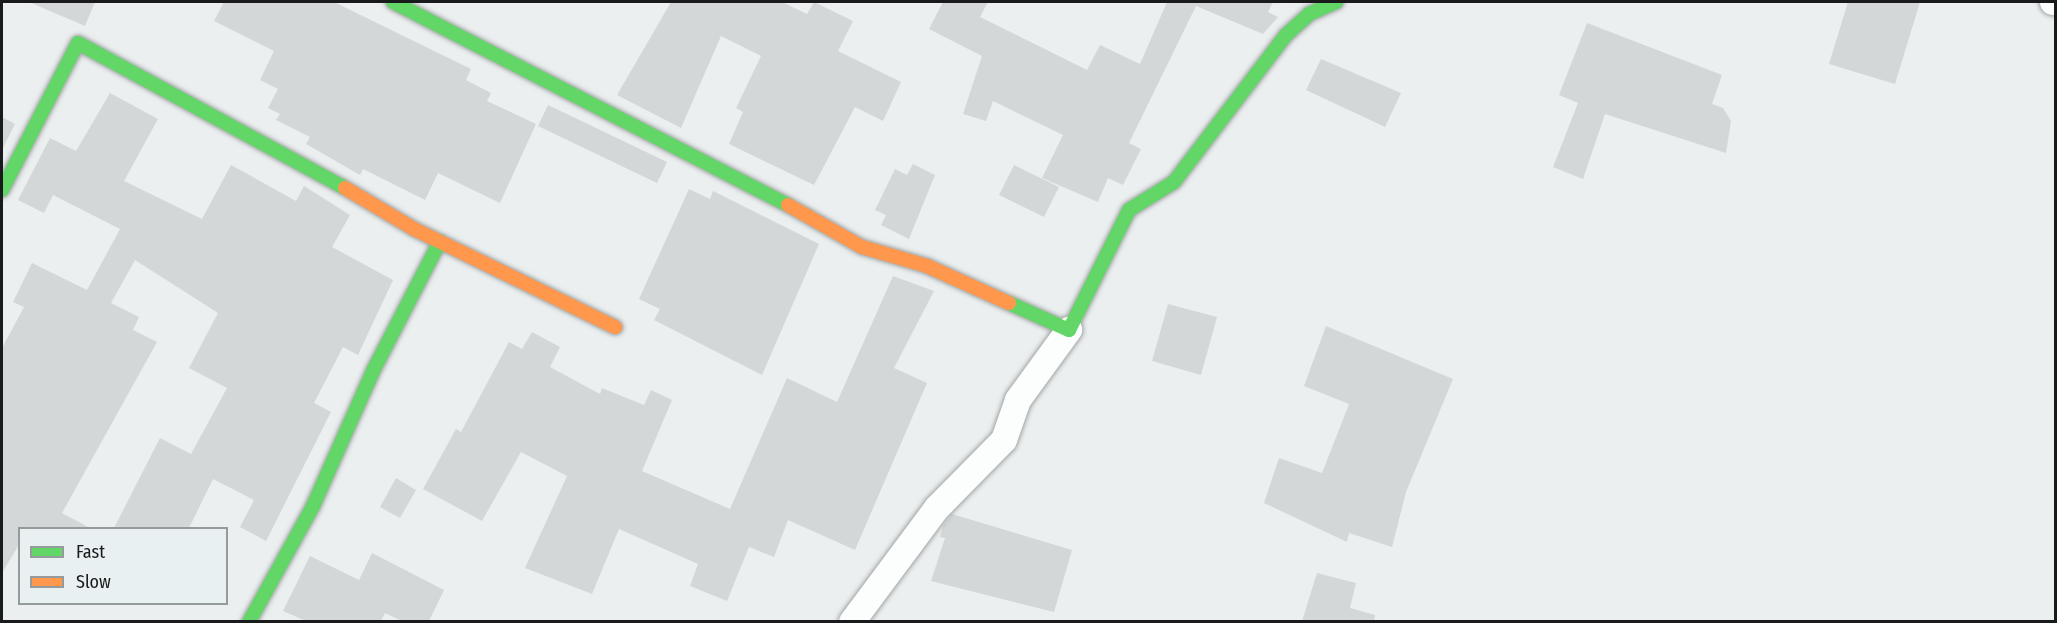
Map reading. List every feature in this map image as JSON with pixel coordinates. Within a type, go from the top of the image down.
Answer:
[{"type":"street","points":[[393,2],[751,183],[862,248],[927,267],[1069,330]]},
{"type":"street","points":[[852,621],[937,508],[1004,440],[1018,400],[1069,330],[1129,210],[1174,182],[1286,35],[1309,14],[1336,2]]},
{"type":"street","points":[[2,190],[78,44],[440,241],[615,327]]},
{"type":"street","points":[[249,621],[313,506],[373,371],[440,241]]},
{"type":"building","points":[[29,2],[95,2],[85,26]]},
{"type":"building","points":[[224,2],[334,2],[471,69],[466,80],[491,93],[487,101],[536,124],[500,203],[438,173],[425,200],[363,169],[360,175],[306,144],[310,137],[276,120],[280,114],[268,108],[278,89],[260,80],[274,51],[214,21]]},
{"type":"building","points":[[671,2],[782,2],[807,14],[814,2],[853,21],[838,51],[901,82],[883,121],[855,107],[814,185],[729,144],[743,112],[736,108],[761,56],[721,36],[681,128],[617,95]]},
{"type":"building","points":[[943,2],[988,2],[980,17],[1087,70],[1100,45],[1140,64],[1167,2],[1273,2],[1268,12],[1278,17],[1263,34],[1196,6],[1129,143],[1141,149],[1123,185],[1108,178],[1098,202],[1042,178],[1063,135],[993,101],[986,121],[963,114],[982,56],[929,29]]},
{"type":"building","points":[[1848,2],[1920,2],[1895,84],[1829,64]]},
{"type":"building","points":[[1587,23],[1722,75],[1712,104],[1723,108],[1731,121],[1726,153],[1605,114],[1583,179],[1553,167],[1578,103],[1559,95]]},
{"type":"building","points":[[1321,59],[1401,93],[1385,127],[1306,90]]},
{"type":"building","points":[[110,93],[158,119],[124,181],[202,219],[231,165],[296,201],[304,186],[350,215],[332,247],[393,280],[358,355],[343,347],[314,403],[331,412],[266,541],[240,527],[254,500],[213,479],[189,527],[115,527],[160,438],[191,454],[227,388],[189,368],[218,313],[135,260],[111,303],[139,317],[133,330],[157,342],[62,513],[88,527],[18,527],[18,546],[2,573],[2,348],[24,307],[13,302],[32,263],[87,290],[120,229],[53,195],[44,213],[18,200],[50,138],[76,151]]},
{"type":"building","points":[[548,105],[667,162],[657,183],[538,126]]},
{"type":"building","points":[[2,117],[15,124],[2,150]]},
{"type":"building","points":[[913,164],[935,175],[909,239],[881,225],[886,215],[875,210],[895,169],[907,175]]},
{"type":"building","points":[[1014,165],[1059,187],[1044,217],[999,195]]},
{"type":"building","points":[[689,189],[710,199],[713,191],[819,244],[762,375],[654,320],[660,309],[639,299]]},
{"type":"building","points":[[893,276],[934,291],[894,368],[927,383],[855,550],[788,520],[774,557],[749,547],[727,601],[690,586],[698,564],[619,529],[592,594],[525,568],[567,476],[521,452],[482,521],[423,489],[456,429],[461,432],[509,342],[522,349],[532,332],[560,347],[550,367],[600,394],[602,388],[644,405],[651,390],[672,400],[642,471],[730,509],[787,378],[837,402]]},
{"type":"building","points":[[1168,304],[1217,317],[1201,375],[1152,361]]},
{"type":"building","points":[[1326,326],[1453,379],[1406,492],[1392,547],[1349,533],[1347,542],[1264,503],[1279,458],[1322,473],[1349,404],[1304,386]]},
{"type":"building","points":[[396,478],[416,490],[400,518],[380,507]]},
{"type":"building","points":[[952,514],[1072,550],[1054,612],[931,581],[945,538],[940,537],[943,526]]},
{"type":"building","points":[[372,553],[444,590],[429,621],[402,621],[385,613],[381,621],[306,621],[283,611],[310,556],[359,580]]},
{"type":"building","points":[[1317,573],[1356,583],[1350,608],[1375,615],[1374,621],[1302,621]]},
{"type":"traffic: fast","points":[[393,2],[788,205]]},
{"type":"traffic: fast","points":[[1009,303],[1069,330],[1129,210],[1174,182],[1286,35],[1309,14],[1336,2]]},
{"type":"traffic: fast","points":[[2,190],[78,43],[345,188]]},
{"type":"traffic: fast","points":[[249,622],[313,506],[373,371],[440,241]]},
{"type":"traffic: slow","points":[[345,188],[414,229],[615,327]]},
{"type":"traffic: slow","points":[[788,205],[862,247],[927,266],[1009,303]]}]
